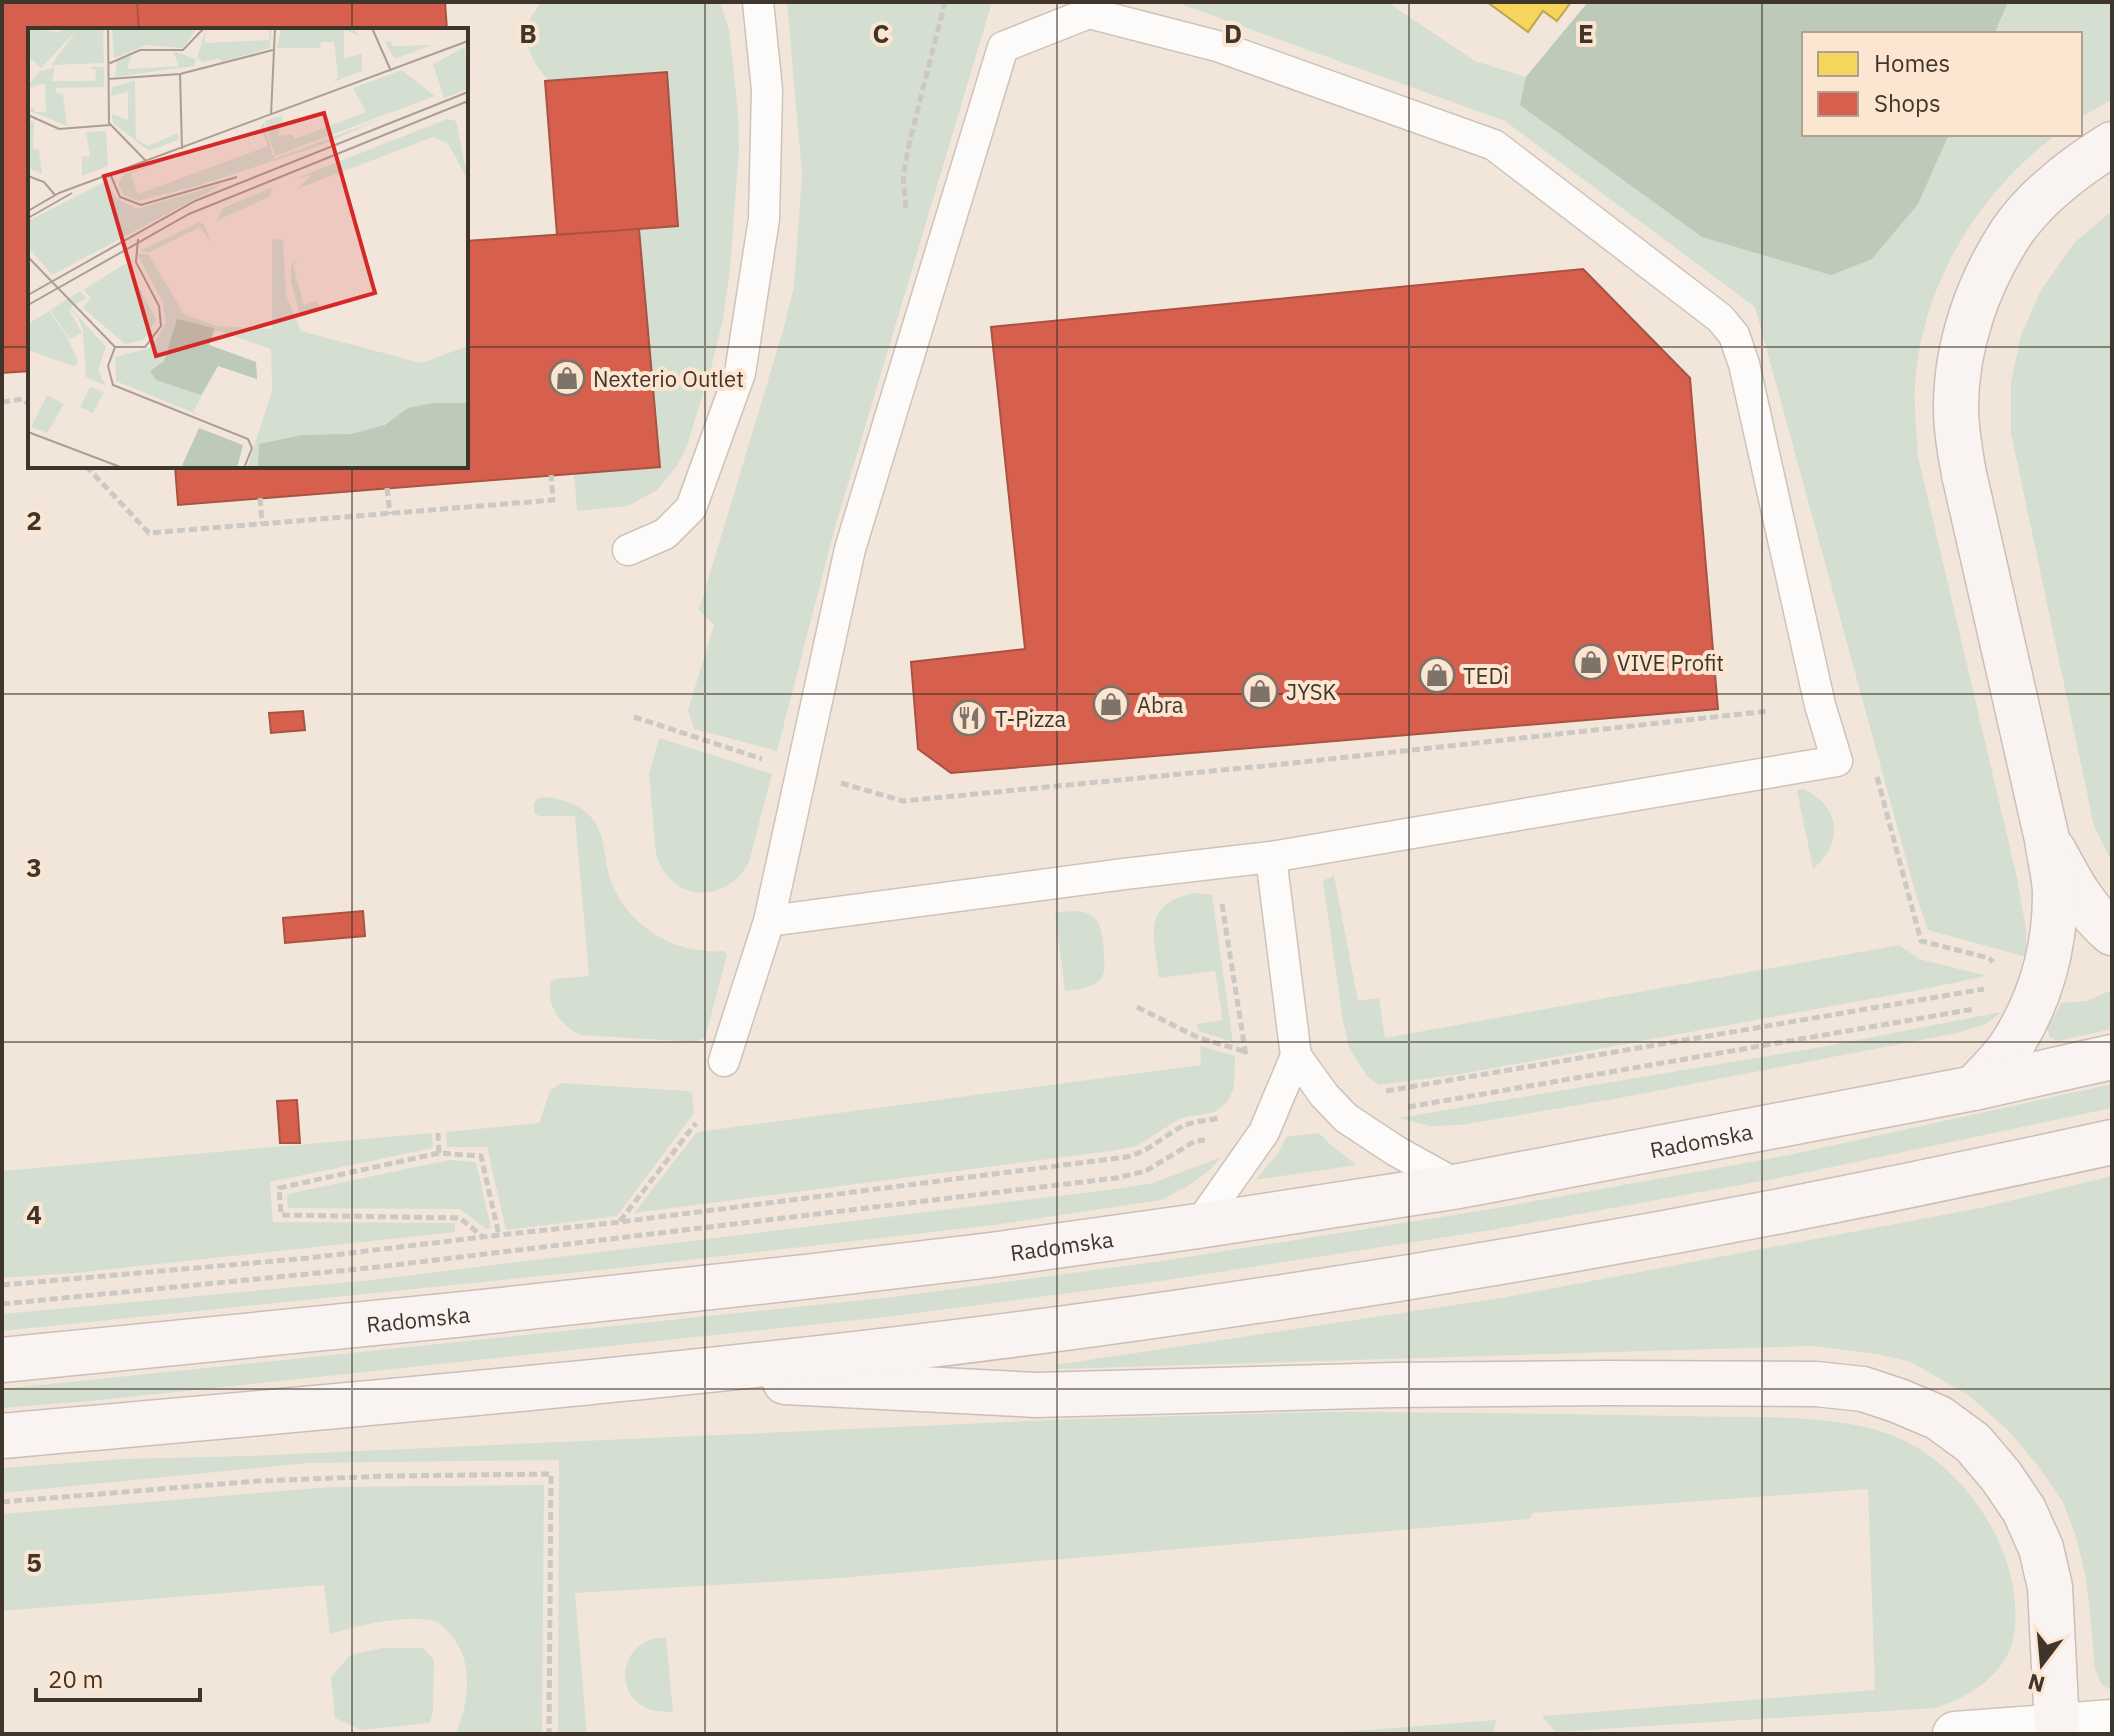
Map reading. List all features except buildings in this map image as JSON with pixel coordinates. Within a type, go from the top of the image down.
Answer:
[{"type":"main road","points":[[1974,1088],[2010,1048],[2035,999],[2043,978],[2051,937],[2055,892],[2047,839],[1964,474],[1956,408],[1957,381],[1963,344],[1981,288],[2012,231],[2062,180],[2112,144]]},
{"type":"main road","points":[[2047,839],[2075,889],[2100,923],[2112,933]]},
{"type":"main road","name":"Radomska","points":[[2,1360],[797,1278],[1198,1226],[1459,1186],[1974,1088],[2112,1057]]},
{"type":"main road","points":[[2,1436],[659,1376],[1170,1314],[1366,1285],[1658,1233],[1935,1180],[2112,1142]]},
{"type":"main road","points":[[659,1376],[1037,1395],[1592,1383],[1816,1384],[1863,1389],[1939,1418],[1973,1443],[2024,1510],[2041,1548],[2050,1587],[2057,1726]]},
{"type":"street","points":[[1955,1734],[2112,1722]]},
{"type":"lane","points":[[628,550],[665,534],[691,508],[740,373],[764,219],[767,90],[758,2]]},
{"type":"lane","points":[[724,1061],[769,921],[850,549],[1003,47],[1089,13],[1217,46],[1494,145],[1720,318],[1734,335],[1744,364],[1820,705],[1837,761],[1271,857],[769,921]]},
{"type":"lane","points":[[1271,857],[1296,1056],[1324,1095],[1346,1118],[1396,1151],[1459,1186]]},
{"type":"lane","points":[[1198,1226],[1264,1132],[1296,1056]]},
{"type":"path","points":[[908,219],[903,176],[945,2]]},
{"type":"path","points":[[2,402],[27,399]]},
{"type":"path","points":[[88,468],[149,533],[553,500],[551,475]]},
{"type":"path","points":[[387,488],[390,514]]},
{"type":"path","points":[[260,498],[262,524]]},
{"type":"path","points":[[828,779],[903,801],[1284,764],[1769,711]]},
{"type":"path","points":[[634,717],[750,755]]},
{"type":"path","points":[[1877,776],[1921,941],[1989,958]]},
{"type":"path","points":[[1215,864],[1247,1052],[1246,1066]]},
{"type":"path","points":[[1373,1093],[1992,988]]},
{"type":"path","points":[[1137,1007],[1199,1038],[1247,1052]]},
{"type":"path","points":[[1399,1109],[1978,1008]]},
{"type":"path","points":[[2,1285],[309,1258],[620,1222],[1126,1157],[1141,1153],[1185,1125],[1227,1115]]},
{"type":"path","points":[[620,1222],[696,1123]]},
{"type":"path","points":[[438,1133],[439,1153]]},
{"type":"path","points":[[2,1304],[369,1268],[1116,1178],[1146,1171],[1195,1141],[1209,1140]]},
{"type":"path","points":[[484,1238],[460,1218],[281,1215],[279,1188],[439,1153],[481,1156],[499,1235]]},
{"type":"path","points":[[2,1502],[258,1481],[551,1474],[549,1734]]},
{"type":"green space","points":[[542,2],[720,2],[729,30],[739,150],[723,319],[686,449],[657,490],[628,506],[577,511],[574,473],[660,466],[639,229],[677,226],[667,72],[549,81],[535,62],[527,43],[529,23]]},
{"type":"green space","points":[[787,2],[992,2],[834,531],[777,751],[694,729],[688,710],[714,625],[699,610],[794,286],[802,174]]},
{"type":"green space","points":[[1175,2],[1387,2],[1475,61],[1526,77],[1588,2],[2112,2],[2112,100],[2082,116],[2082,32],[1802,32],[1802,136],[2055,136],[2007,179],[1966,232],[1949,262],[1925,325],[1915,382],[1918,456],[2017,878],[2026,929],[2026,957],[1928,930],[1755,307],[1505,121]]},
{"type":"green space","points":[[1588,2],[2008,2],[1995,32],[1802,32],[1802,136],[1948,136],[1918,204],[1872,259],[1831,275],[1702,237],[1520,105],[1526,77]]},
{"type":"green space","points":[[2112,211],[2112,863],[2094,826],[2011,433],[2011,382],[2021,335],[2041,290],[2075,242]]},
{"type":"green space","points":[[659,738],[772,774],[749,862],[727,886],[713,891],[686,889],[673,882],[663,870],[656,854],[649,774]]},
{"type":"green space","points":[[1804,789],[1825,805],[1834,826],[1830,848],[1813,869],[1797,790]]},
{"type":"green space","points":[[547,797],[576,805],[591,817],[602,840],[611,881],[629,912],[642,924],[672,943],[706,951],[724,951],[727,955],[705,1038],[695,1042],[580,1035],[560,1020],[550,998],[551,981],[589,976],[575,816],[539,816],[534,813],[534,803],[538,798]]},
{"type":"green space","points":[[1334,875],[1358,1001],[1379,998],[1385,1038],[1899,945],[1919,959],[1987,976],[1461,1074],[1379,1085],[1367,1076],[1349,1048],[1343,1021],[1323,881]]},
{"type":"green space","points":[[1195,893],[1212,895],[1233,1042],[1198,1031],[1197,1024],[1223,1020],[1215,971],[1159,978],[1154,935],[1159,913],[1178,898]]},
{"type":"green space","points":[[1076,911],[1094,917],[1098,922],[1104,968],[1101,979],[1093,985],[1065,991],[1055,912]]},
{"type":"green space","points":[[2112,990],[2112,1029],[2058,1041],[2050,1037],[2047,1029],[2061,1003],[2086,1001]]},
{"type":"green space","points":[[2001,1012],[1986,1024],[1957,1033],[1614,1099],[1460,1125],[1430,1126],[1398,1118],[1827,1046]]},
{"type":"green space","points":[[1200,1046],[1235,1056],[1234,1088],[1228,1101],[1215,1112],[1181,1118],[1137,1146],[634,1213],[697,1132],[1201,1065]]},
{"type":"green space","points":[[561,1083],[688,1091],[692,1093],[694,1113],[617,1216],[506,1230],[487,1147],[447,1147],[446,1132],[539,1123],[550,1091]]},
{"type":"green space","points":[[2112,1084],[2112,1108],[1789,1176],[1491,1230],[1161,1281],[894,1316],[2,1408],[2,1389],[893,1297],[1162,1261],[1491,1209],[1789,1155]]},
{"type":"green space","points":[[432,1133],[433,1148],[270,1182],[273,1222],[455,1223],[455,1232],[75,1273],[2,1278],[2,1171]]},
{"type":"green space","points":[[1319,1133],[1357,1165],[1255,1180],[1279,1152],[1286,1137]]},
{"type":"green space","points":[[1221,1157],[1211,1169],[1188,1186],[1161,1200],[994,1225],[619,1268],[2,1331],[2,1314],[372,1280],[1123,1188],[1153,1183]]},
{"type":"green space","points":[[449,1160],[476,1162],[491,1228],[486,1229],[460,1209],[288,1208],[287,1194]]},
{"type":"green space","points":[[2112,1176],[2112,1691],[2102,1685],[2095,1669],[2085,1573],[2063,1502],[2009,1431],[1968,1395],[1911,1362],[1814,1346],[1058,1369],[1055,1365],[1501,1298],[1980,1208]]},
{"type":"green space","points":[[1316,1412],[1785,1418],[1838,1422],[1886,1433],[1939,1463],[1962,1485],[1981,1510],[1997,1538],[2015,1597],[2012,1643],[2007,1657],[1988,1680],[1963,1696],[1935,1708],[1555,1732],[1542,1716],[1875,1690],[1868,1489],[1533,1513],[1529,1519],[840,1578],[575,1593],[587,1734],[558,1734],[559,1460],[308,1463],[2,1493],[2,1468],[122,1459],[1076,1419]]},
{"type":"green space","points":[[544,1485],[542,1734],[455,1734],[464,1709],[467,1682],[463,1656],[448,1631],[432,1621],[406,1619],[330,1634],[324,1585],[2,1611],[2,1514],[331,1487]]},
{"type":"green space","points":[[666,1637],[673,1712],[651,1710],[638,1703],[631,1695],[625,1675],[626,1665],[638,1647],[650,1640]]},
{"type":"green space","points":[[382,1648],[423,1648],[434,1660],[430,1723],[361,1730],[335,1718],[331,1677],[350,1655]]},
{"type":"green space","points":[[1496,1720],[1493,1733],[1315,1734]]},
{"type":"place","name":"Nexterio Outlet","points":[[567,378]]},
{"type":"place","name":"VIVE Profit","points":[[1591,662]]},
{"type":"place","name":"TEDi","points":[[1437,675]]},
{"type":"place","name":"JYSK","points":[[1260,691]]},
{"type":"place","name":"Abra","points":[[1111,704]]},
{"type":"place","name":"T-Pizza","points":[[969,718]]}]
